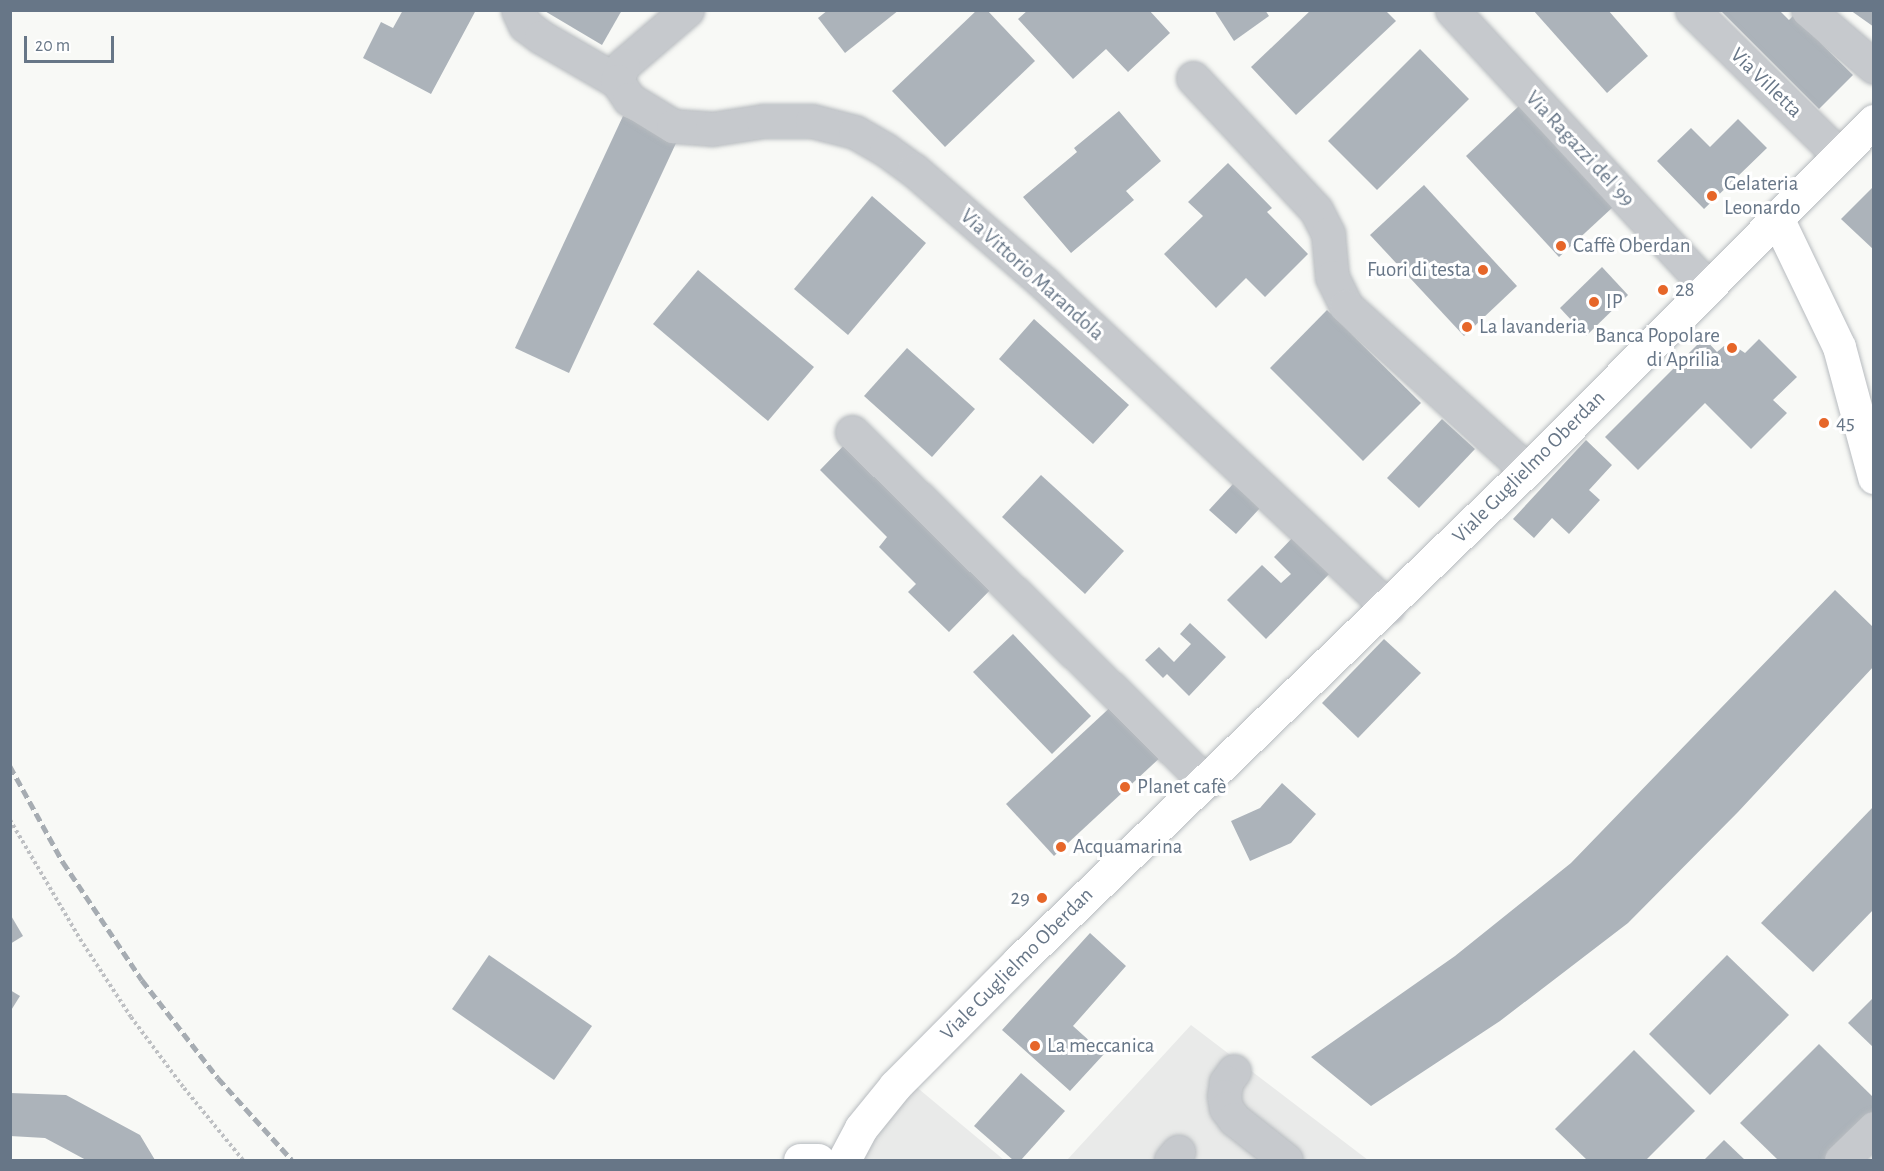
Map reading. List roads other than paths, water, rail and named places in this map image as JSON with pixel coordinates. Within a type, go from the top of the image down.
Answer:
[{"type":"main road","name":"Viale Guglielmo Oberdan","points":[[844,1161],[861,1128],[895,1086],[1018,962],[1388,607],[1874,122]]},
{"type":"main road","points":[[1777,218],[1839,347],[1874,477]]},
{"type":"main road","points":[[800,1161],[818,1161]]},
{"type":"street","name":"Via Vittorio Marandola","points":[[518,10],[525,25],[541,37],[617,81],[629,99],[673,126],[712,129],[763,121],[801,120],[846,129],[886,150],[922,177],[1045,284],[1388,607]]},
{"type":"street","points":[[617,81],[619,72],[628,60],[687,10]]},
{"type":"street","name":"Via Ragazzi del '99","points":[[1452,10],[1708,287]]},
{"type":"street","name":"Via Villetta","points":[[1692,10],[1839,155]]},
{"type":"street","points":[[1808,10],[1874,67]]},
{"type":"street","points":[[1193,78],[1316,210],[1328,234],[1332,277],[1346,306],[1527,470]]},
{"type":"street","points":[[852,432],[1206,782]]},
{"type":"street","points":[[1234,1071],[1226,1082],[1224,1096],[1226,1108],[1234,1119],[1286,1161]]},
{"type":"street","points":[[1841,1161],[1874,1128]]},
{"type":"railway","points":[[10,766],[63,862],[142,980],[218,1078],[292,1160]]},
{"type":"place","name":"Gelateria Leonardo","points":[[1712,196]]},
{"type":"place","name":"Caffè Oberdan","points":[[1561,246]]},
{"type":"place","name":"Fuori di testa","points":[[1483,270]]},
{"type":"place","name":"28","points":[[1663,290]]},
{"type":"place","name":"IP","points":[[1594,302]]},
{"type":"place","name":"La lavanderia","points":[[1467,327]]},
{"type":"place","name":"Banca Popolare di Aprilia","points":[[1732,348]]},
{"type":"place","name":"45","points":[[1824,423]]},
{"type":"place","name":"Planet cafè","points":[[1125,787]]},
{"type":"place","name":"Acquamarina","points":[[1061,847]]},
{"type":"place","name":"29","points":[[1042,898]]},
{"type":"place","name":"La meccanica","points":[[1035,1046]]}]
